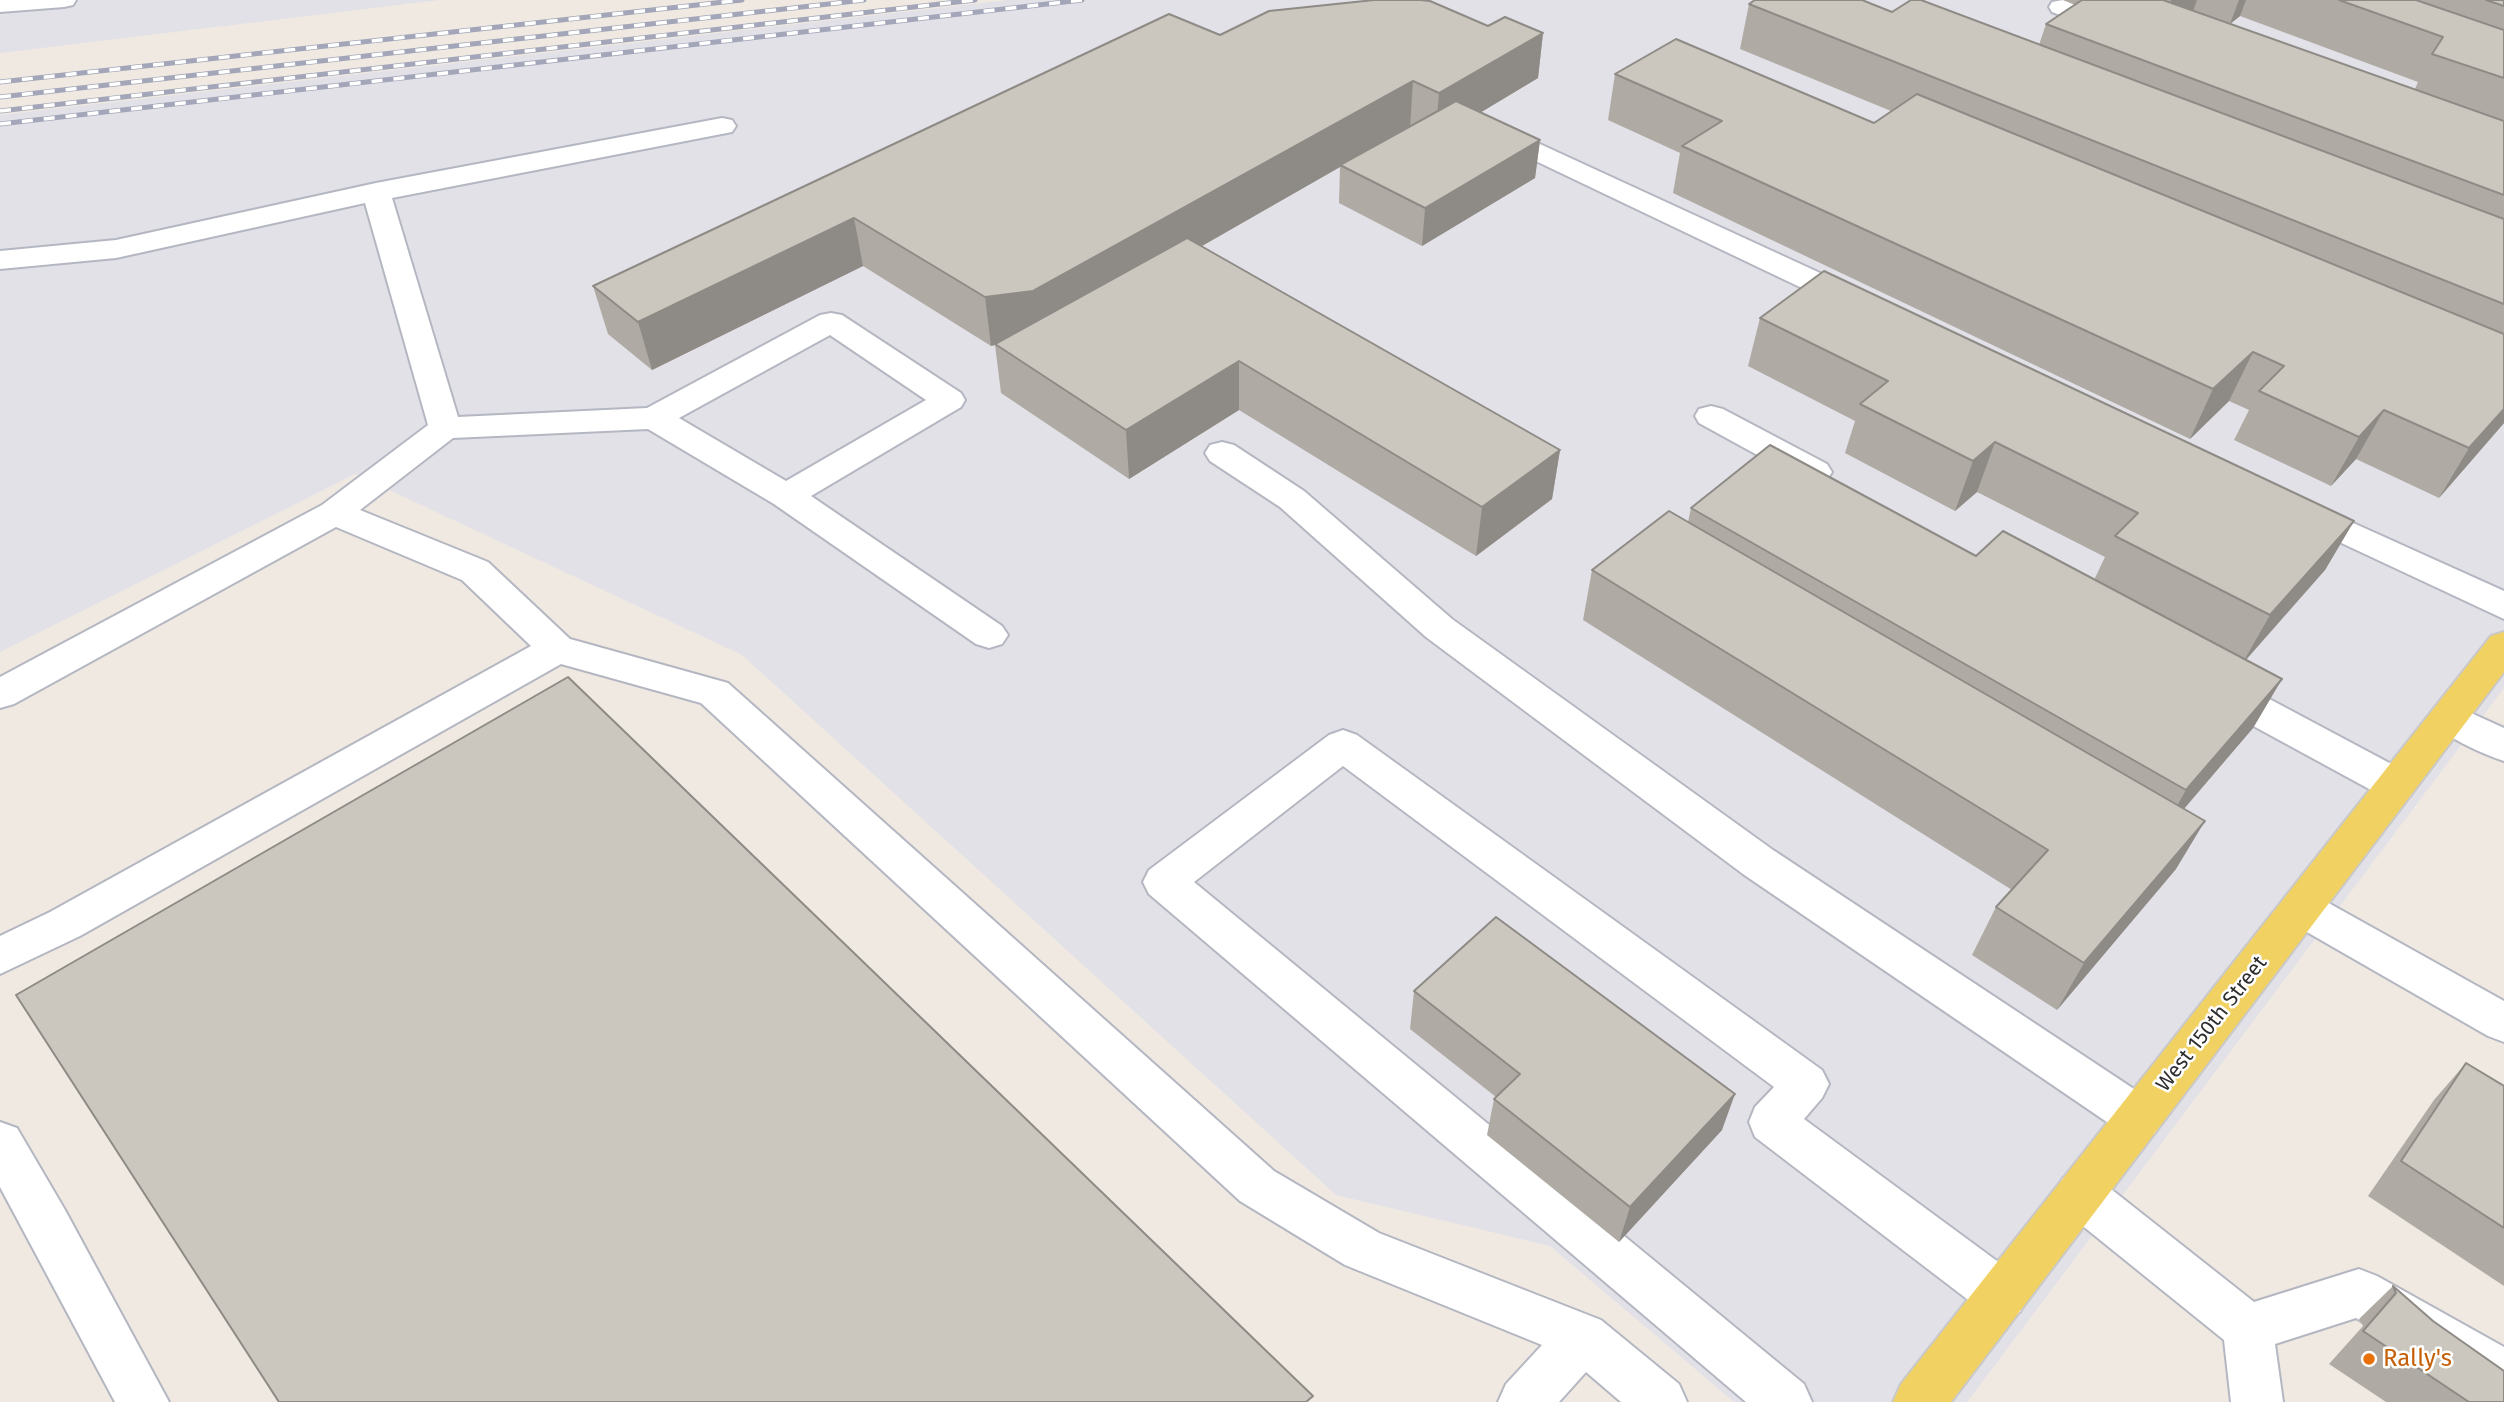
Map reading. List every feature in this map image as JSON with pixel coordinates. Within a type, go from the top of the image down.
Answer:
[{"type":"main road","name":"West 150th Street","points":[[1919,1402],[2396,785],[2501,654]]},
{"type":"lane","points":[[0,5],[64,0]]},
{"type":"lane","points":[[2061,7],[2139,36]]},
{"type":"lane","points":[[0,260],[116,249],[376,192],[722,126]]},
{"type":"lane","points":[[1529,147],[1880,313]]},
{"type":"lane","points":[[376,192],[445,428]]},
{"type":"lane","points":[[0,694],[334,513],[445,428],[654,418],[831,322],[949,400],[786,496]]},
{"type":"lane","points":[[1711,416],[1845,488]]},
{"type":"lane","points":[[654,418],[786,496],[989,635]]},
{"type":"lane","points":[[1222,453],[1292,499],[1439,628],[1758,862],[2139,1118]]},
{"type":"lane","points":[[2280,500],[2504,606]]},
{"type":"lane","points":[[334,513],[475,571],[557,649],[714,693],[1257,1186],[1362,1249],[1583,1337],[1661,1402]]},
{"type":"lane","points":[[0,956],[65,924],[557,649]]},
{"type":"lane","points":[[2185,671],[2396,785]]},
{"type":"lane","points":[[2449,717],[2504,746]]},
{"type":"lane","points":[[1786,1402],[1164,882],[1343,745],[1805,1084],[1772,1122],[2002,1295]]},
{"type":"lane","points":[[2301,908],[2504,1023]]},
{"type":"lane","points":[[0,1143],[143,1402]]},
{"type":"lane","points":[[2080,1194],[2248,1328],[2258,1402]]},
{"type":"lane","points":[[2248,1328],[2359,1293],[2481,1361],[2504,1378]]},
{"type":"lane","points":[[1524,1402],[1583,1337]]},
{"type":"shaded area","points":[[0,0],[440,0],[0,53]]},
{"type":"shaded area","points":[[1008,0],[2504,0],[2504,688],[1967,1402],[1734,1402],[1550,1246],[1336,1195],[742,655],[355,474],[0,652],[0,115]]},
{"type":"building","points":[[1374,0],[1430,1],[1488,26],[1505,17],[1543,33],[1439,93],[1413,81],[1033,291],[985,297],[854,218],[638,322],[593,286],[1169,14],[1220,35],[1269,11]]},
{"type":"building","points":[[1755,0],[1862,0],[1892,12],[1911,0],[1921,0],[2504,219],[2504,304],[1749,4]]},
{"type":"building","points":[[2082,0],[2163,0],[2504,121],[2504,195],[2046,24]]},
{"type":"building","points":[[2339,0],[2416,0],[2504,30],[2504,78],[2432,54],[2443,37]]},
{"type":"building","points":[[2486,0],[2504,0],[2504,6]]},
{"type":"building","points":[[1676,39],[1874,123],[1917,94],[2504,334],[2504,409],[2469,448],[2384,410],[2359,437],[2259,391],[2284,366],[2253,352],[2213,389],[1682,146],[1722,121],[1615,74]]},
{"type":"building","points":[[1456,101],[1540,140],[1425,208],[1340,165]]},
{"type":"building","points":[[1187,238],[1560,450],[1482,507],[1239,361],[1126,430],[995,344]]},
{"type":"building","points":[[1824,271],[2354,521],[2270,615],[2115,536],[2138,513],[1995,442],[1973,461],[1860,404],[1888,381],[1760,318]]},
{"type":"building","points":[[1770,445],[1976,556],[2003,531],[2282,679],[2186,790],[1691,508]]},
{"type":"building","points":[[1669,511],[2205,821],[2084,963],[1996,907],[2048,850],[1592,570]]},
{"type":"building","points":[[568,677],[1313,1396],[1306,1402],[279,1402],[16,995]]},
{"type":"building","points":[[1496,917],[1735,1094],[1630,1207],[1494,1099],[1520,1074],[1414,991]]},
{"type":"building","points":[[2466,1063],[2504,1086],[2504,1228],[2401,1161]]},
{"type":"building","points":[[2393,1286],[2433,1321],[2504,1371],[2504,1402],[2469,1402],[2363,1331],[2396,1293]]},
{"type":"railway","points":[[0,82],[742,0]]},
{"type":"railway","points":[[0,97],[864,0]]},
{"type":"railway","points":[[0,111],[975,0]]},
{"type":"railway","points":[[0,124],[1082,0]]},
{"type":"place","name":"Rally's","points":[[2369,1359]]}]
